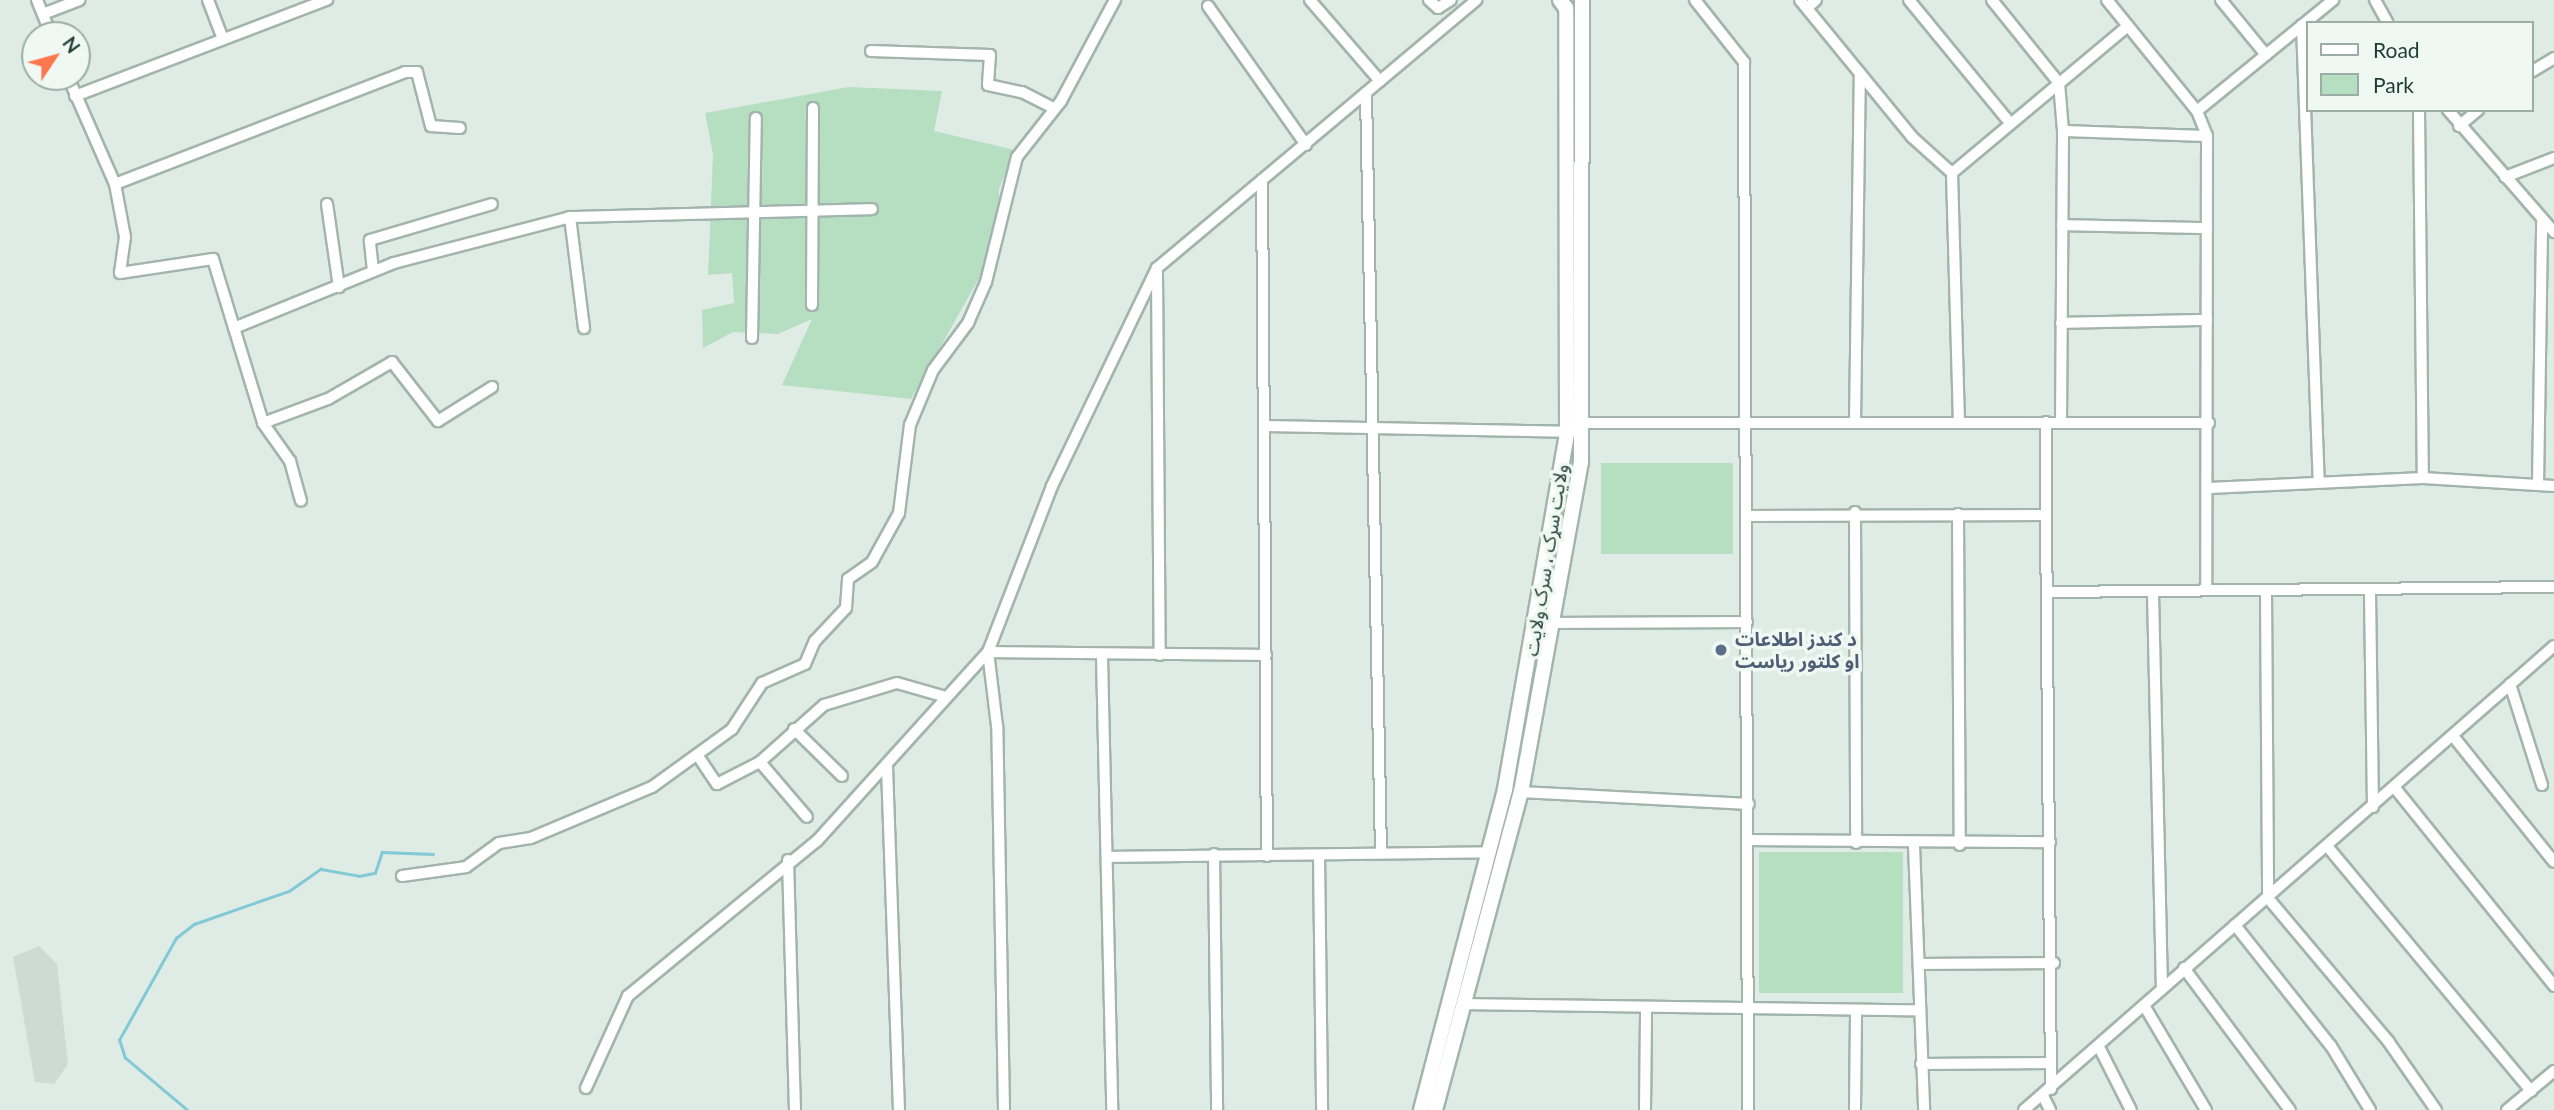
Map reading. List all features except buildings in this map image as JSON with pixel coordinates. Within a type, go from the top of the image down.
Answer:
[{"type":"main road","points":[[1563,4],[1582,4]]},
{"type":"main road","name":"ولایت سړک ، سرک ولایت","points":[[1421,1110],[1490,852],[1567,432],[1563,4]]},
{"type":"main road","name":"ولایت سړک ، سرک ولایت","points":[[1435,1110],[1521,792],[1553,623],[1586,424],[1582,4]]},
{"type":"street","points":[[37,0],[46,21]]},
{"type":"street","points":[[43,14],[79,0]]},
{"type":"street","points":[[208,0],[223,39]]},
{"type":"street","points":[[75,96],[327,0]]},
{"type":"street","points":[[402,876],[466,867],[499,843],[531,838],[652,787],[732,729],[762,684],[804,664],[814,641],[846,608],[848,579],[881,547],[900,513],[911,425],[933,370],[968,323],[986,282],[1017,157],[1053,108],[1115,0]]},
{"type":"street","points":[[1310,0],[1380,80]]},
{"type":"street","points":[[1430,0],[1438,8],[1451,0]]},
{"type":"street","points":[[586,1088],[628,996],[788,860],[817,841],[887,767],[988,652],[1052,486],[1157,268],[1307,145],[1476,0]]},
{"type":"street","points":[[1695,0],[1744,62],[1748,516],[1748,1110]]},
{"type":"street","points":[[1816,0],[1803,4],[1912,137],[1952,173],[1959,420]]},
{"type":"street","points":[[1909,0],[2010,124]]},
{"type":"street","points":[[1992,0],[2059,83],[2063,131],[2061,423]]},
{"type":"street","points":[[2107,0],[2197,111],[2207,136],[2210,488],[2206,589]]},
{"type":"street","points":[[2221,0],[2266,55]]},
{"type":"street","points":[[2375,0],[2387,21]]},
{"type":"street","points":[[2307,21],[2330,1]]},
{"type":"street","points":[[1208,6],[1307,145]]},
{"type":"street","points":[[2197,111],[2306,22]]},
{"type":"street","points":[[2302,25],[2319,481]]},
{"type":"street","points":[[1952,173],[2128,26]]},
{"type":"street","points":[[871,51],[990,55],[988,85],[1022,92],[1053,108]]},
{"type":"street","points":[[2533,71],[2554,58]]},
{"type":"street","points":[[115,184],[405,72],[416,72],[432,126],[460,128]]},
{"type":"street","points":[[1855,422],[1860,74]]},
{"type":"street","points":[[73,91],[115,184],[125,237],[120,273],[213,259],[263,423],[290,461],[301,501]]},
{"type":"street","points":[[1366,93],[1381,853]]},
{"type":"street","points":[[812,305],[813,108]]},
{"type":"street","points":[[2419,112],[2423,478]]},
{"type":"street","points":[[2449,112],[2554,232]]},
{"type":"street","points":[[2459,126],[2476,112]]},
{"type":"street","points":[[752,338],[756,118]]},
{"type":"street","points":[[2063,131],[2207,136]]},
{"type":"street","points":[[2505,177],[2554,158]]},
{"type":"street","points":[[1262,180],[1267,856]]},
{"type":"street","points":[[327,204],[339,287]]},
{"type":"street","points":[[373,271],[370,240],[492,204]]},
{"type":"street","points":[[233,328],[373,271],[570,217],[872,209]]},
{"type":"street","points":[[570,217],[584,328]]},
{"type":"street","points":[[2538,485],[2542,221]]},
{"type":"street","points":[[2062,225],[2207,228]]},
{"type":"street","points":[[1157,268],[1160,655]]},
{"type":"street","points":[[2061,323],[2207,320]]},
{"type":"street","points":[[263,423],[328,399],[392,362],[438,421],[492,387]]},
{"type":"street","points":[[1586,424],[1959,420],[2209,423]]},
{"type":"street","points":[[2046,422],[2046,515],[2050,592],[2050,842],[2054,963],[2051,1063],[2047,1093],[2050,1110]]},
{"type":"street","points":[[1265,426],[1567,432]]},
{"type":"street","points":[[2210,488],[2423,478],[2554,486]]},
{"type":"street","points":[[1748,516],[1855,512],[2046,515]]},
{"type":"street","points":[[1855,512],[1856,843]]},
{"type":"street","points":[[1958,514],[1960,845]]},
{"type":"street","points":[[2050,592],[2153,593],[2206,589],[2266,593],[2370,593],[2554,587]]},
{"type":"street","points":[[2153,593],[2162,989]]},
{"type":"street","points":[[2266,593],[2268,898],[2388,1041],[2435,1110]]},
{"type":"street","points":[[2370,593],[2373,807]]},
{"type":"street","points":[[1553,623],[1747,622]]},
{"type":"street","points":[[2024,1110],[2100,1049],[2184,968],[2395,788],[2554,646]]},
{"type":"street","points":[[988,652],[1102,657],[1266,655]]},
{"type":"street","points":[[988,652],[997,726],[1004,1110]]},
{"type":"street","points":[[1102,657],[1112,1110]]},
{"type":"street","points":[[698,756],[717,784],[761,762],[794,729],[824,705],[870,688],[897,683],[946,697]]},
{"type":"street","points":[[2511,684],[2542,785]]},
{"type":"street","points":[[794,729],[842,776]]},
{"type":"street","points":[[2453,736],[2554,862]]},
{"type":"street","points":[[761,762],[807,817]]},
{"type":"street","points":[[887,767],[900,1110]]},
{"type":"street","points":[[2395,788],[2554,986]]},
{"type":"street","points":[[1521,792],[1749,804]]},
{"type":"street","points":[[1749,840],[1914,845],[2050,842]]},
{"type":"street","points":[[1914,845],[1922,964],[1918,1010],[1924,1110]]},
{"type":"street","points":[[2327,846],[2531,1091]]},
{"type":"street","points":[[1107,857],[1490,852]]},
{"type":"street","points":[[1214,854],[1217,1110]]},
{"type":"street","points":[[1319,855],[1322,1110]]},
{"type":"street","points":[[788,860],[795,1110]]},
{"type":"street","points":[[2235,925],[2331,1046],[2370,1110]]},
{"type":"street","points":[[1922,964],[2054,963]]},
{"type":"street","points":[[2184,968],[2290,1110]]},
{"type":"street","points":[[1464,1004],[1646,1011],[1918,1010]]},
{"type":"street","points":[[2145,1007],[2206,1110]]},
{"type":"street","points":[[1645,1110],[1646,1011]]},
{"type":"street","points":[[1855,1110],[1856,1012]]},
{"type":"street","points":[[2100,1049],[2132,1110]]},
{"type":"street","points":[[1921,1064],[2051,1063]]},
{"type":"street","points":[[2515,1108],[2554,1071]]},
{"type":"shaded area","points":[[39,946],[57,964],[68,1064],[54,1084],[35,1082],[13,957]]},
{"type":"green space","points":[[849,87],[942,91],[934,131],[1015,150],[999,189],[999,230],[987,264],[911,399],[782,385],[812,319],[778,334],[733,332],[703,348],[702,310],[734,303],[732,273],[708,275],[713,154],[705,113]]},
{"type":"green space","points":[[1601,463],[1733,463],[1733,554],[1601,554]]},
{"type":"green space","points":[[1759,852],[1903,852],[1903,993],[1759,993]]},
{"type":"waterway","points":[[187,1110],[125,1058],[119,1040],[176,938],[194,924],[289,891],[321,869],[359,876],[375,873],[382,852],[433,854]]},
{"type":"place","name":"د کندز اطلاعات او کلتور ریاست","points":[[1721,650]]}]
